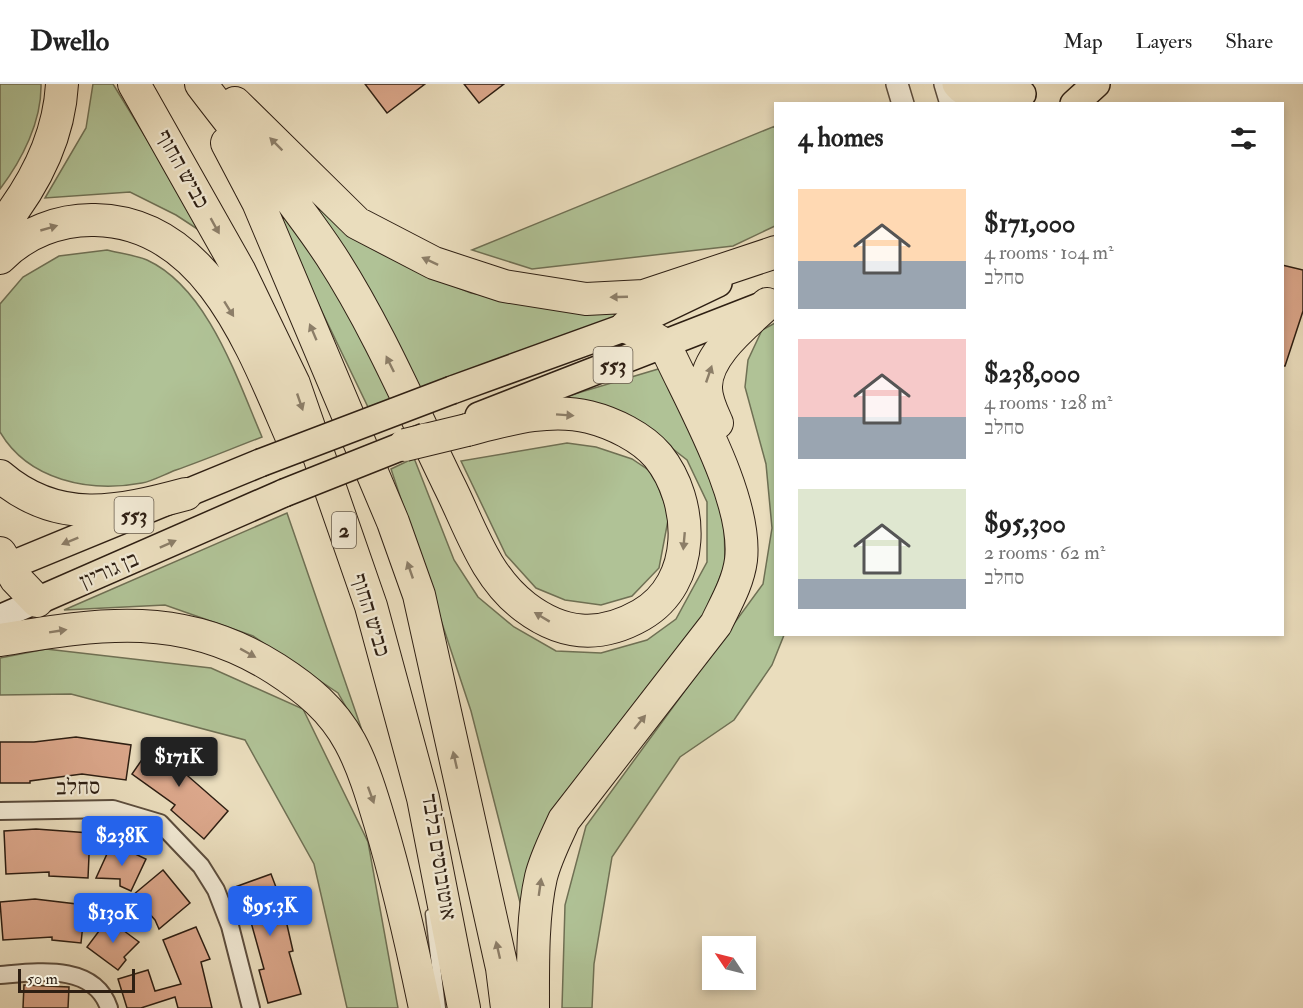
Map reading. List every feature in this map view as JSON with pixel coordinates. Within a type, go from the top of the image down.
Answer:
[{"type":"highway","points":[[0,228],[17,207],[43,162],[61,109],[62,84]]},
{"type":"highway","name":"כביש החוף","points":[[134,84],[172,147],[239,270],[294,384],[371,606],[423,798],[464,1008]]},
{"type":"highway","name":"2","points":[[191,84],[258,202],[393,522],[418,595],[502,968],[507,1008]]},
{"type":"highway","points":[[201,84],[331,256],[376,336],[455,497],[476,546],[506,588],[523,606],[568,631],[605,630],[639,616],[654,606],[672,584],[682,565],[685,532],[679,496],[671,475],[656,454],[637,438],[617,428],[590,418],[569,415],[528,416],[463,427],[405,445]]},
{"type":"highway","points":[[218,84],[357,223],[434,263],[504,286],[586,299],[644,296],[774,255]]},
{"type":"highway","points":[[0,258],[9,249],[42,229],[81,220],[102,220],[126,222],[142,228],[163,239],[195,264],[231,312],[256,359],[371,606]]},
{"type":"highway","points":[[533,1008],[541,877],[564,820],[733,606],[747,570],[751,532],[736,469],[708,402],[705,386],[712,366],[727,341],[771,302]]},
{"type":"highway","points":[[626,327],[650,336],[665,345],[733,493],[741,559],[734,587],[716,624],[691,659]]},
{"type":"highway","points":[[0,476],[35,498],[81,511],[102,512],[141,506],[186,494]]},
{"type":"highway","points":[[2,563],[37,601]]},
{"type":"highway","points":[[0,640],[78,627],[122,626],[174,629],[202,634],[235,645],[313,694],[331,712],[350,743],[372,797],[392,864],[425,1008]]},
{"type":"main road","points":[[956,84],[960,90],[992,97],[1023,94]]},
{"type":"main road","points":[[1076,102],[1096,84]]},
{"type":"main road","name":"553","points":[[2,563],[452,390],[626,327],[774,255]]},
{"type":"main road","name":"553","points":[[463,427],[771,302]]},
{"type":"main road","name":"בן גוריון","points":[[0,618],[284,493],[405,445]]},
{"type":"street","points":[[897,84],[902,102]]},
{"type":"street","points":[[945,84],[950,102]]},
{"type":"street","name":"סחלב","points":[[0,811],[113,809],[160,824],[201,866],[216,890],[230,926],[251,1008]]},
{"type":"street","points":[[0,975],[40,972],[77,975],[105,997],[109,1008]]},
{"type":"lane","name":"אוטובוסים בלבד","points":[[399,712],[413,801]]},
{"type":"lane","name":"אוטובוסים בלבד","points":[[429,902],[441,1008]]},
{"type":"green space","points":[[0,84],[41,84],[38,112],[29,140],[16,166],[0,189]]},
{"type":"green space","points":[[93,84],[113,84],[205,234],[176,215],[130,192],[45,198],[86,128]]},
{"type":"green space","points":[[774,126],[774,226],[733,246],[532,269],[472,250]]},
{"type":"green space","points":[[256,175],[330,279],[396,399],[368,407]]},
{"type":"green space","points":[[305,192],[426,275],[471,293],[556,308],[646,309],[419,391]]},
{"type":"green space","points":[[107,250],[147,260],[168,273],[187,291],[204,313],[218,337],[262,437],[150,481],[122,486],[81,484],[62,479],[43,472],[27,462],[12,448],[0,432],[0,304],[23,277],[59,256]]},
{"type":"green space","points":[[774,324],[774,636],[784,636],[772,665],[734,720],[680,757],[612,857],[594,964],[592,1008],[562,1008],[565,905],[586,826],[763,584],[772,528],[766,464],[745,387],[748,360],[762,330]]},
{"type":"green space","points":[[665,367],[724,515],[725,564],[704,619],[602,750],[525,922],[471,711],[391,469],[414,458],[454,560],[478,597],[514,627],[556,651],[601,653],[647,640],[676,619],[707,562],[707,502],[687,460],[638,422],[561,398]]},
{"type":"green space","points":[[567,443],[596,447],[632,459],[653,473],[669,515],[659,568],[632,596],[601,605],[565,600],[536,588],[506,555],[461,461]]},
{"type":"green space","points":[[287,513],[366,742],[338,693],[253,636],[165,605],[64,610]]},
{"type":"green space","points":[[46,649],[211,668],[303,709],[368,842],[398,1008],[347,1008],[314,864],[245,740],[71,694],[0,695],[0,658]]},
{"type":"building","points":[[365,84],[425,84],[387,113]]},
{"type":"building","points":[[464,84],[504,84],[479,103]]},
{"type":"building","points":[[1284,265],[1303,270],[1303,311],[1285,366]]},
{"type":"building","points":[[76,737],[131,745],[126,780],[82,774],[30,781],[30,783],[0,783],[0,742],[34,742]]},
{"type":"building","points":[[157,738],[188,760],[181,770],[228,811],[204,839],[171,810],[175,805],[132,774]]},
{"type":"building","points":[[36,829],[90,833],[88,878],[49,876],[49,872],[6,874],[4,831]]},
{"type":"building","points":[[112,843],[146,859],[131,891],[120,886],[120,879],[96,878]]},
{"type":"building","points":[[163,870],[190,903],[159,929],[155,920],[133,895]]},
{"type":"building","points":[[271,874],[282,903],[293,951],[289,952],[301,994],[268,1003],[259,970],[264,969],[249,915],[245,916],[235,887]]},
{"type":"building","points":[[35,899],[85,905],[81,943],[52,940],[52,937],[3,940],[0,902]]},
{"type":"building","points":[[108,919],[139,942],[124,957],[126,960],[118,970],[87,947]]},
{"type":"building","points":[[196,927],[210,959],[201,962],[212,1008],[178,1008],[175,997],[141,1008],[127,1008],[118,979],[148,970],[155,991],[181,984],[163,940]]},
{"type":"building","points":[[24,985],[69,987],[68,1008],[23,1008]]}]
